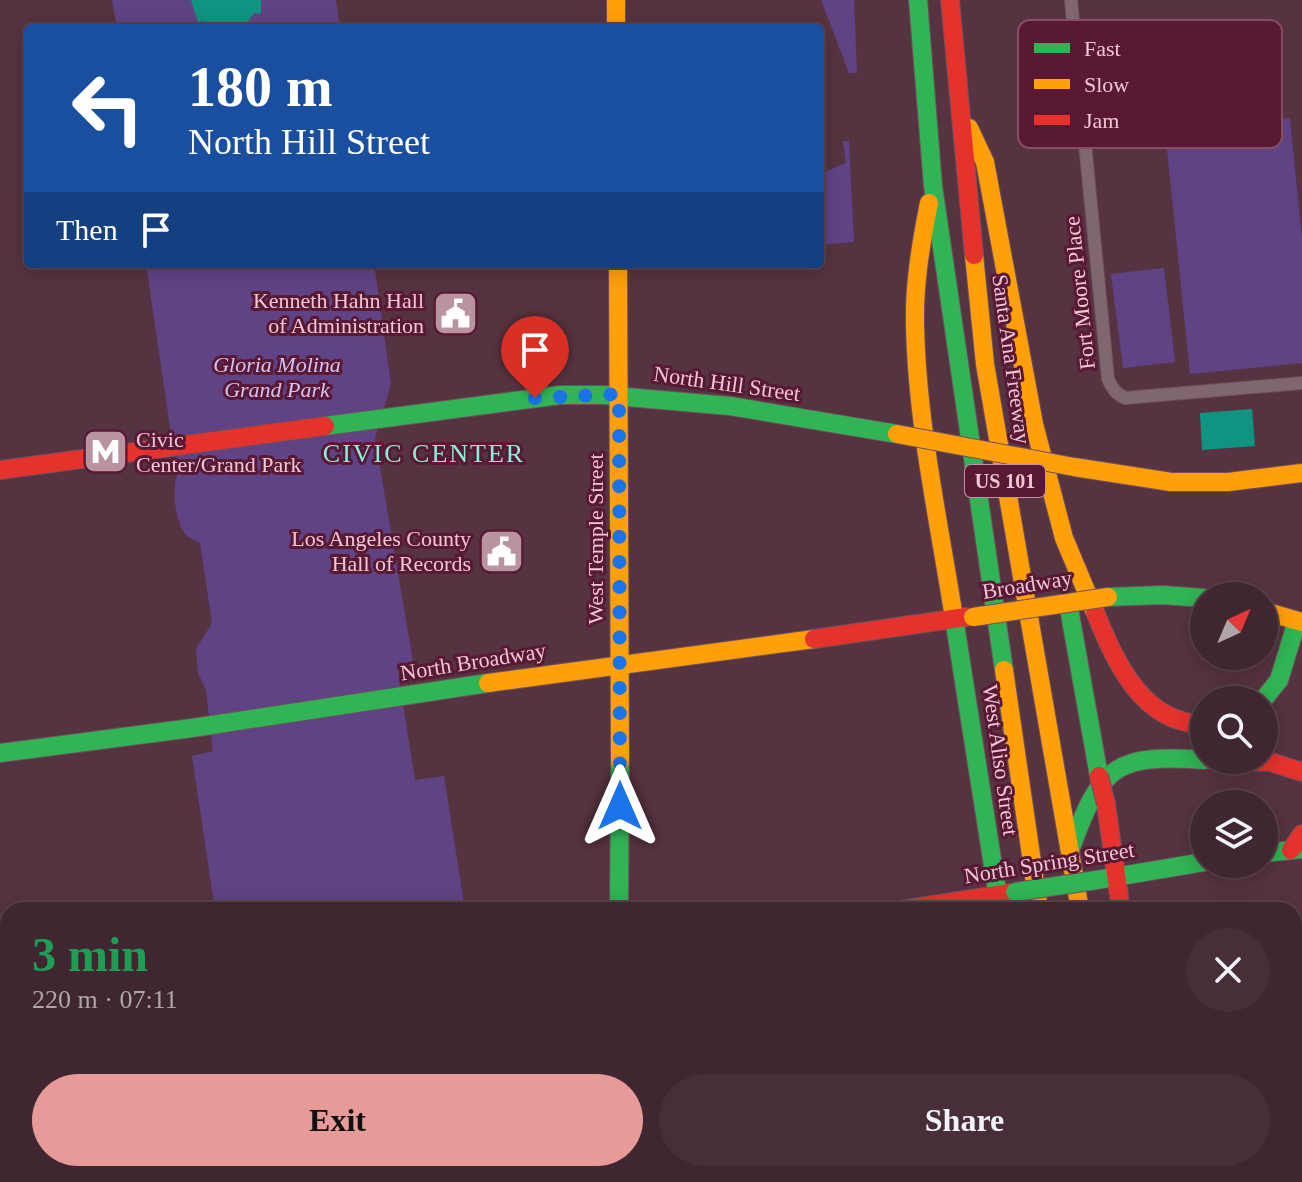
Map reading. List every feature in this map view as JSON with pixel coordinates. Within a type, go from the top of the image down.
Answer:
[{"type":"main road","points":[[616,0],[616,24]]},
{"type":"main road","name":"Santa Ana Freeway","points":[[950,0],[985,364],[1079,902]]},
{"type":"main road","points":[[955,56],[967,0]]},
{"type":"main road","name":"US 101","points":[[916,6],[933,186],[1038,902]]},
{"type":"main road","points":[[960,108],[985,162],[1034,424],[1064,538],[1103,632],[1128,680],[1146,702],[1163,715],[1190,724]]},
{"type":"main road","name":"West Aliso Street","points":[[933,186],[918,259],[915,325],[922,409],[964,618],[1004,899]]},
{"type":"main road","name":"West Temple Street","points":[[618,268],[619,902]]},
{"type":"main road","name":"North Hill Street","points":[[0,470],[483,404],[560,395],[619,394],[703,401],[1155,481],[1218,482],[1302,473]]},
{"type":"main road","name":"Broadway","points":[[964,618],[1108,597],[1190,597]]},
{"type":"main road","points":[[1068,603],[1114,845],[1106,878],[1117,902]]},
{"type":"main road","points":[[1274,686],[1300,621],[1278,615]]},
{"type":"main road","name":"North Broadway","points":[[0,753],[117,739],[591,667],[964,618]]},
{"type":"main road","points":[[1070,850],[1085,807],[1106,778],[1121,765],[1154,757],[1190,759]]},
{"type":"main road","points":[[1278,764],[1302,772]]},
{"type":"main road","points":[[1278,849],[1298,844]]},
{"type":"main road","name":"North Spring Street","points":[[976,902],[1190,864]]},
{"type":"street","name":"Fort Moore Place","points":[[1071,0],[1073,20]]},
{"type":"street","name":"Fort Moore Place","points":[[1085,148],[1108,379],[1119,396],[1125,398],[1302,383]]},
{"type":"green space","points":[[112,0],[336,0],[339,24],[116,24]]},
{"type":"green space","points":[[821,0],[854,0],[857,73],[849,73]]},
{"type":"green space","points":[[1290,118],[1302,239],[1302,363],[1190,374],[1167,148],[1282,148],[1282,119]]},
{"type":"green space","points":[[843,141],[849,141],[854,242],[824,245],[824,172],[846,163]]},
{"type":"green space","name":"Gloria Molina Grand Park","points":[[147,268],[375,268],[391,384],[375,438],[413,661],[397,666],[415,780],[444,776],[464,902],[214,902],[192,756],[213,751],[206,690],[198,673],[196,649],[212,623],[200,543],[187,536],[180,524],[176,507],[177,475]]},
{"type":"green space","points":[[1164,268],[1175,362],[1123,368],[1111,274]]},
{"type":"shaded area","points":[[191,0],[261,0],[261,14],[254,13],[246,24],[198,22]]},
{"type":"shaded area","points":[[1252,409],[1255,446],[1202,450],[1200,413]]},
{"type":"traffic: fast","points":[[918,0],[933,186],[1004,670]]},
{"type":"traffic: fast","points":[[325,426],[560,395],[604,395],[730,406],[897,434]]},
{"type":"traffic: fast","points":[[1108,597],[1190,597]]},
{"type":"traffic: fast","points":[[1068,603],[1099,776]]},
{"type":"traffic: fast","points":[[954,618],[999,902]]},
{"type":"traffic: fast","points":[[1274,686],[1279,680],[1297,621]]},
{"type":"traffic: fast","points":[[0,753],[192,728],[488,683]]},
{"type":"traffic: fast","points":[[1072,845],[1093,796],[1117,770],[1152,759],[1190,760]]},
{"type":"traffic: fast","points":[[619,902],[620,762]]},
{"type":"traffic: fast","points":[[1278,852],[1302,849]]},
{"type":"traffic: fast","points":[[1097,880],[1190,864]]},
{"type":"traffic: fast","points":[[1015,892],[1097,880]]},
{"type":"traffic: slow","points":[[616,0],[616,24]]},
{"type":"traffic: slow","points":[[969,128],[985,162],[1034,424],[1064,538],[1095,612]]},
{"type":"traffic: slow","points":[[929,203],[916,294],[917,362],[930,472],[954,618]]},
{"type":"traffic: slow","points":[[974,255],[985,364],[1079,902]]},
{"type":"traffic: slow","points":[[618,268],[620,762]]},
{"type":"traffic: slow","points":[[897,434],[1074,467]]},
{"type":"traffic: slow","points":[[1074,467],[1171,482],[1228,482],[1302,473]]},
{"type":"traffic: slow","points":[[973,617],[1108,597]]},
{"type":"traffic: slow","points":[[1278,615],[1302,622]]},
{"type":"traffic: slow","points":[[488,683],[814,639]]},
{"type":"traffic: slow","points":[[1004,670],[1038,902]]},
{"type":"traffic: jam","points":[[950,0],[974,255]]},
{"type":"traffic: jam","points":[[0,470],[325,426]]},
{"type":"traffic: jam","points":[[1095,612],[1122,669],[1134,686],[1164,713],[1190,722]]},
{"type":"traffic: jam","points":[[814,639],[966,617]]},
{"type":"traffic: jam","points":[[1278,764],[1302,772]]},
{"type":"traffic: jam","points":[[1099,776],[1106,804]]},
{"type":"traffic: jam","points":[[1106,804],[1120,902]]},
{"type":"traffic: jam","points":[[1291,850],[1302,834]]},
{"type":"traffic: jam","points":[[953,902],[1011,893]]},
{"type":"place","name":"Kenneth Hahn Hall of Administration","points":[[455,313]]},
{"type":"place","name":"Civic Center/Grand Park","points":[[105,452]]},
{"type":"place","name":"Los Angeles County Hall of Records","points":[[502,551]]},
{"type":"district","name":"CIVIC CENTER","points":[[424,453]]},
{"type":"route","points":[[535,398],[619,394],[620,806]]}]
